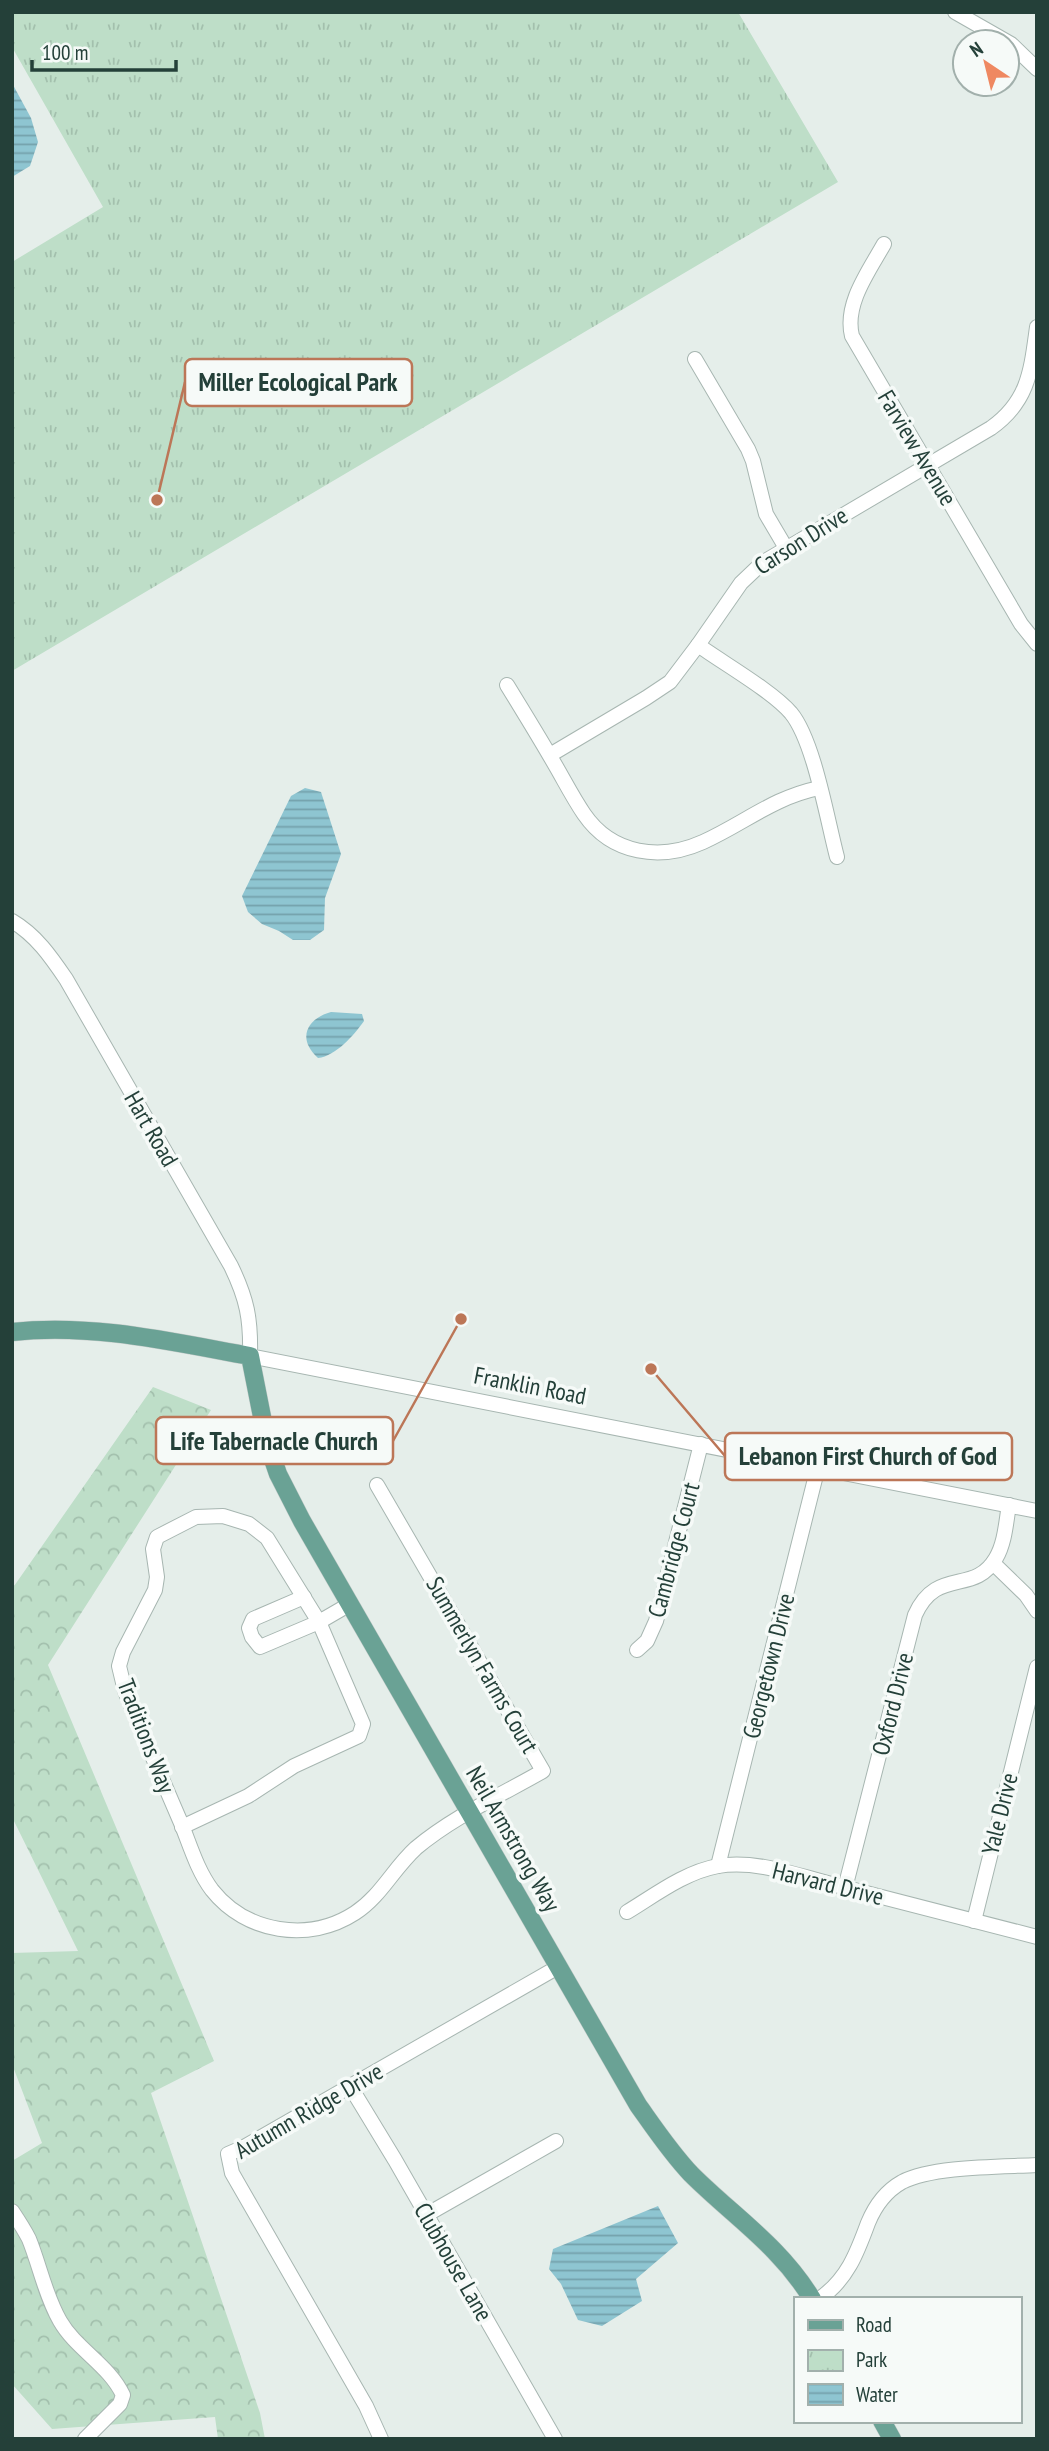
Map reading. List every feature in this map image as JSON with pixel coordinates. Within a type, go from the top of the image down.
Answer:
[{"type":"main road","name":"Franklin Road","points":[[12,1332],[95,1331],[250,1356]]},
{"type":"main road","name":"Neil Armstrong Way","points":[[250,1356],[267,1442],[278,1474],[302,1521],[638,2105],[666,2145],[691,2174],[771,2245],[811,2297]]},
{"type":"main road","points":[[883,2423],[892,2439]]},
{"type":"street","points":[[955,12],[982,30],[1011,44],[1037,69]]},
{"type":"street","name":"Farview Avenue","points":[[884,244],[857,295],[852,309],[851,330],[860,352],[1021,624],[1037,644]]},
{"type":"street","name":"Carson Drive","points":[[550,755],[664,687],[679,672],[750,572],[997,424],[1024,392],[1037,327]]},
{"type":"street","points":[[695,359],[748,449],[766,514],[786,548]]},
{"type":"street","points":[[698,645],[792,714],[808,746],[836,857]]},
{"type":"street","points":[[507,685],[584,815],[593,826],[616,843],[650,853],[686,849],[706,841],[774,802],[819,788]]},
{"type":"street","name":"Hart Road","points":[[12,921],[41,945],[66,979],[231,1266],[248,1305],[251,1325],[250,1356]]},
{"type":"street","name":"Franklin Road","points":[[250,1356],[1037,1511]]},
{"type":"street","name":"Cambridge Court","points":[[637,1650],[647,1641],[656,1621],[701,1444]]},
{"type":"street","name":"Georgetown Drive","points":[[718,1866],[818,1467]]},
{"type":"street","name":"Summerlyn Farms Court","points":[[377,1485],[543,1772],[470,1813]]},
{"type":"street","points":[[1009,1505],[1000,1548],[993,1563],[1027,1595],[1037,1611]]},
{"type":"street","name":"Traditions Way","points":[[183,1827],[248,1796],[294,1766],[359,1736],[363,1724],[318,1622],[267,1538],[248,1524],[223,1516],[196,1517],[156,1537],[153,1542],[157,1577],[155,1590],[119,1666],[125,1691],[202,1875],[230,1908],[244,1918],[275,1929],[313,1930],[340,1923],[372,1901],[393,1873],[429,1837],[470,1813]]},
{"type":"street","name":"Oxford Drive","points":[[845,1888],[913,1622],[921,1602],[935,1588],[977,1577],[993,1563]]},
{"type":"street","points":[[304,1597],[253,1619],[249,1628],[260,1647],[318,1622],[350,1604]]},
{"type":"street","name":"Yale Drive","points":[[974,1921],[1037,1667]]},
{"type":"street","name":"Harvard Drive","points":[[627,1912],[685,1878],[718,1866],[761,1868],[1037,1937]]},
{"type":"street","name":"Autumn Ridge Drive","points":[[381,2439],[366,2406],[232,2173],[228,2154],[558,1967]]},
{"type":"street","name":"Clubhouse Lane","points":[[350,2087],[555,2439]]},
{"type":"street","points":[[426,2215],[556,2141]]},
{"type":"street","points":[[821,2297],[846,2274],[878,2203],[901,2183],[925,2175],[953,2171],[1037,2165]]},
{"type":"street","points":[[12,2210],[28,2238],[49,2300],[60,2322],[75,2342],[117,2382],[123,2395],[120,2404],[85,2439]]},
{"type":"green space","points":[[12,12],[738,12],[838,182],[12,671],[12,262],[103,207],[12,47]]},
{"type":"green space","points":[[153,1387],[211,1410],[48,1665],[214,2061],[151,2093],[260,2413],[265,2439],[218,2439],[215,2417],[52,2429],[12,2384],[12,2161],[42,2143],[12,2064],[12,1953],[78,1951],[12,1817],[12,1589]]},
{"type":"water","points":[[12,83],[31,118],[38,142],[30,166],[12,177]]},
{"type":"water","points":[[305,788],[321,792],[341,854],[325,898],[324,930],[310,940],[293,940],[262,924],[248,912],[242,896],[291,796]]},
{"type":"water","points":[[331,1012],[362,1014],[364,1021],[338,1049],[318,1058],[308,1044],[307,1030],[315,1019]]},
{"type":"water","points":[[658,2206],[678,2243],[636,2279],[642,2301],[602,2326],[578,2320],[561,2284],[549,2269],[553,2249]]},
{"type":"place","name":"Miller Ecological Park","points":[[157,500]]},
{"type":"place","name":"Life Tabernacle Church","points":[[461,1319]]},
{"type":"place","name":"Lebanon First Church of God","points":[[651,1369]]}]
